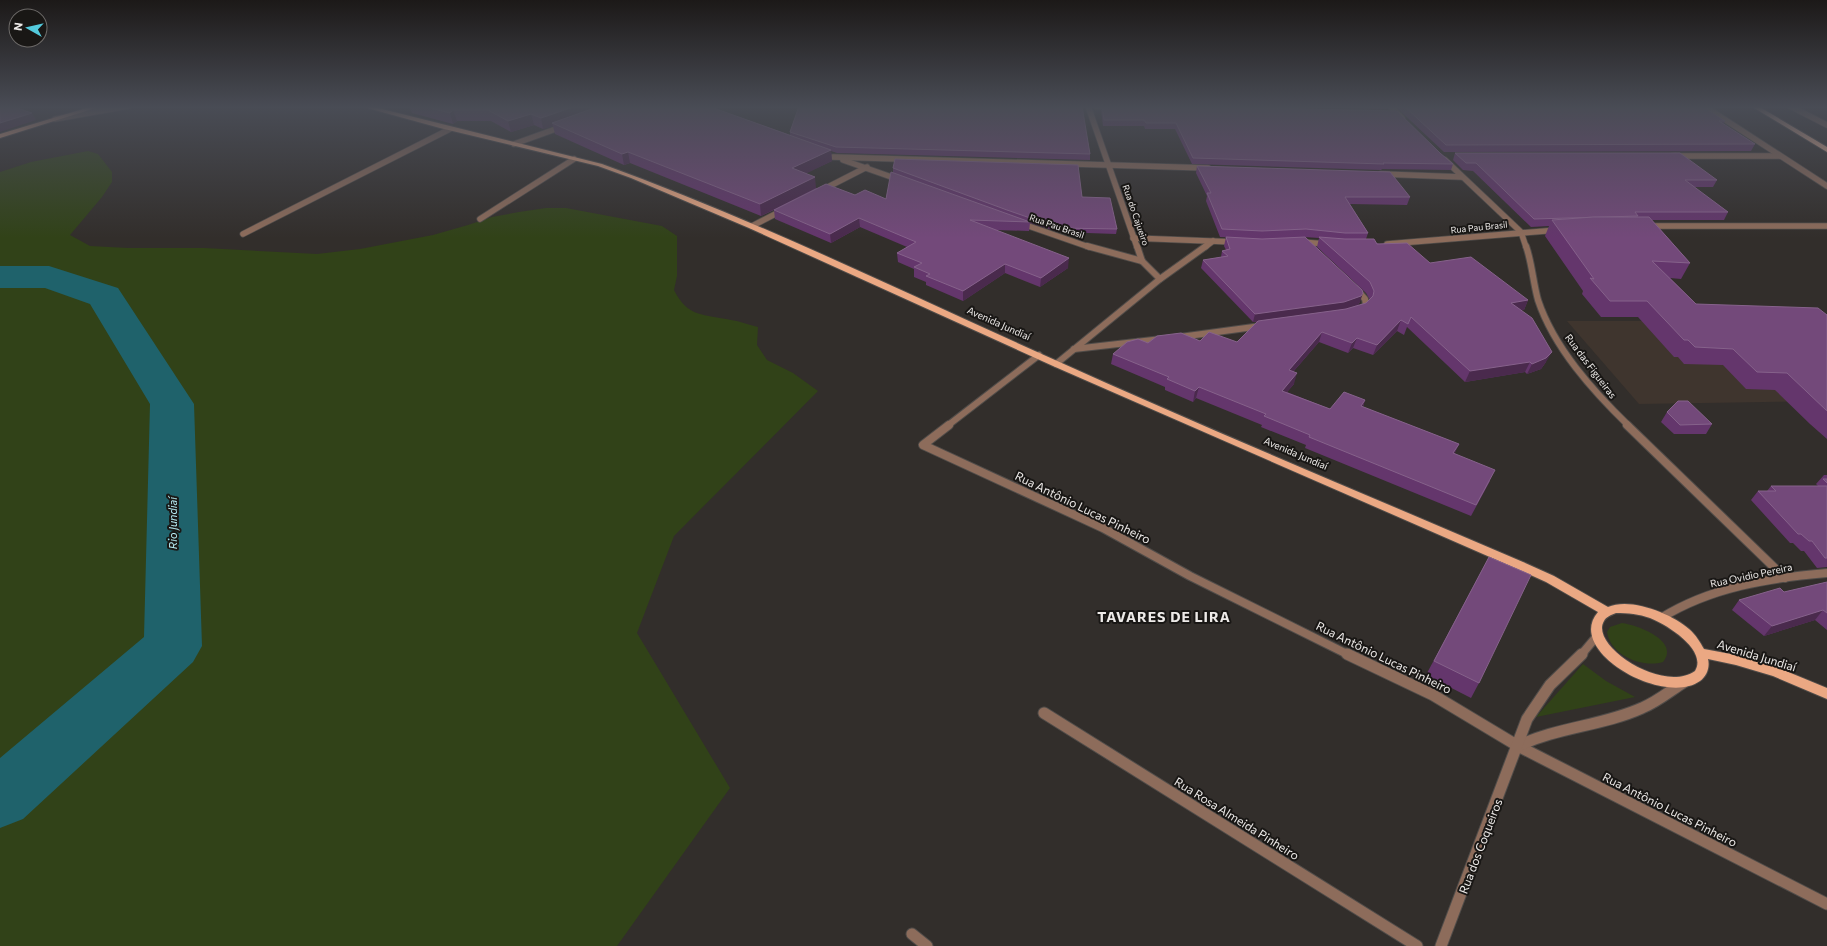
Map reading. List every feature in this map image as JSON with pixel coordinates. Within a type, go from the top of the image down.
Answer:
[{"type":"main road","name":"Avenida Jundiaí","points":[[539,150],[633,177],[752,226],[1056,364],[1519,564],[1550,579],[1607,612]]},
{"type":"main road","points":[[1615,609],[1629,609],[1645,612],[1661,618],[1686,634],[1701,653],[1703,662],[1701,672],[1696,678],[1684,682],[1667,683],[1654,680],[1629,669],[1609,654],[1597,636],[1596,629],[1598,618],[1615,609]]},
{"type":"main road","name":"Avenida Jundiaí","points":[[1701,653],[1736,660],[1776,672],[1827,694]]},
{"type":"street","points":[[243,234],[408,150]]},
{"type":"street","name":"Rua do Cajueiro","points":[[1104,150],[1142,261],[1160,279]]},
{"type":"street","points":[[1771,150],[1827,186]]},
{"type":"street","points":[[826,154],[910,183]]},
{"type":"street","name":"Rua das Figueiras","points":[[1448,156],[1440,156],[1521,232],[1529,254],[1538,299],[1548,324],[1565,352],[1618,416],[1785,578]]},
{"type":"street","points":[[1669,156],[1780,156]]},
{"type":"street","points":[[833,157],[1211,168]]},
{"type":"street","points":[[480,219],[574,159]]},
{"type":"street","points":[[813,195],[867,167]]},
{"type":"street","points":[[1376,174],[1462,177]]},
{"type":"street","points":[[752,226],[786,208]]},
{"type":"street","name":"Rua Pau Brasil","points":[[1013,221],[1104,252],[1142,261]]},
{"type":"street","points":[[1639,226],[1827,226]]},
{"type":"street","name":"Rua Pau Brasil","points":[[1379,244],[1569,229]]},
{"type":"street","points":[[1133,238],[1244,242]]},
{"type":"street","points":[[1056,364],[1160,279],[1213,241]]},
{"type":"street","points":[[1315,252],[1300,242],[1334,244]]},
{"type":"street","points":[[1348,282],[1363,296],[1366,303],[1361,309],[1349,313]]},
{"type":"street","points":[[1175,338],[1269,325]]},
{"type":"street","points":[[1074,349],[1167,339]]},
{"type":"street","name":"Rua Antônio Lucas Pinheiro","points":[[1039,356],[923,445],[1103,528],[1190,576],[1378,670],[1433,695],[1518,746],[1827,904]]},
{"type":"street","name":"Rua Ovidio Pereira","points":[[1661,618],[1684,604],[1718,592],[1785,578],[1827,573]]},
{"type":"street","name":"Rua dos Coqueiros","points":[[1441,946],[1518,746],[1523,727],[1542,696],[1556,678],[1590,647],[1597,636]]},
{"type":"street","points":[[1518,746],[1562,730],[1618,717],[1643,708],[1684,682]]},
{"type":"street","name":"Rua Rosa Almeida Pinheiro","points":[[1044,713],[1417,946]]},
{"type":"street","points":[[912,934],[927,946]]},
{"type":"shaded area","points":[[1567,321],[1827,321],[1827,401],[1639,404]]},
{"type":"green space","points":[[88,151],[98,154],[112,172],[112,182],[102,197],[70,235],[90,246],[128,248],[204,248],[317,254],[360,249],[433,235],[492,217],[546,208],[566,208],[662,226],[677,236],[677,276],[674,290],[685,306],[698,313],[738,321],[758,327],[757,345],[767,360],[793,373],[818,391],[674,536],[637,633],[730,788],[617,946],[0,946],[0,172],[31,162]]},
{"type":"green space","points":[[1622,623],[1638,627],[1655,635],[1662,641],[1666,647],[1667,654],[1663,662],[1646,663],[1637,661],[1621,654],[1614,648],[1607,632],[1610,627]]},
{"type":"green space","points":[[1583,664],[1606,681],[1635,697],[1536,717]]},
{"type":"building","points":[[613,150],[831,150],[792,168],[815,177],[760,204],[628,152],[622,154]]},
{"type":"building","points":[[950,150],[1089,150],[1090,154]]},
{"type":"building","points":[[1189,150],[1437,150],[1453,164],[1383,163],[1384,164],[1193,158]]},
{"type":"building","points":[[1455,153],[1680,153],[1717,180],[1685,180],[1728,212],[1635,212],[1638,216],[1534,219],[1476,163],[1466,163]]},
{"type":"building","points":[[895,159],[1078,165],[1082,197],[1110,198],[1117,229],[1059,228],[893,168]]},
{"type":"building","points":[[1197,166],[1390,172],[1410,197],[1345,197],[1368,233],[1345,233],[1306,229],[1262,231],[1222,229],[1207,193],[1211,193]]},
{"type":"building","points":[[891,172],[1030,222],[970,220],[1069,258],[1041,278],[1005,264],[963,291],[926,276],[930,274],[914,267],[922,263],[897,253],[916,242],[859,218],[830,234],[774,210],[826,184],[855,195],[865,190],[886,199]]},
{"type":"building","points":[[1593,217],[1649,217],[1690,263],[1652,261],[1696,304],[1818,308],[1827,315],[1827,411],[1787,373],[1757,372],[1733,349],[1695,347],[1688,340],[1684,340],[1647,301],[1610,301],[1590,278],[1594,279],[1552,220]]},
{"type":"building","points":[[1226,237],[1262,239],[1305,237],[1362,290],[1363,293],[1361,296],[1344,302],[1255,314],[1203,260],[1228,256],[1222,251],[1230,249]]},
{"type":"building","points":[[1319,237],[1374,239],[1377,244],[1407,243],[1430,263],[1471,257],[1528,300],[1511,303],[1532,318],[1552,352],[1546,358],[1532,364],[1530,362],[1470,371],[1411,317],[1408,324],[1401,320],[1377,345],[1357,338],[1352,343],[1322,332],[1289,370],[1297,373],[1282,391],[1330,409],[1344,392],[1365,400],[1361,406],[1459,444],[1453,453],[1495,470],[1476,505],[1309,437],[1310,435],[1264,416],[1266,414],[1199,387],[1195,391],[1167,379],[1169,377],[1113,354],[1127,342],[1138,339],[1148,343],[1157,336],[1181,333],[1200,341],[1209,332],[1237,342],[1258,321],[1346,309],[1366,303],[1373,296],[1374,291],[1370,282]]},
{"type":"building","points":[[1678,401],[1688,401],[1712,424],[1680,425],[1667,412]]},
{"type":"building","points":[[1771,486],[1827,486],[1827,558],[1825,558],[1812,541],[1809,541],[1801,534],[1798,534],[1758,491],[1776,491]]},
{"type":"building","points":[[1489,557],[1531,575],[1479,683],[1434,661]]},
{"type":"building","points":[[1827,582],[1827,613],[1823,610],[1772,626],[1739,600],[1780,588],[1784,592]]},
{"type":"waterway","name":"Rio Jundiaí","points":[[0,277],[49,277],[104,296],[172,404],[173,646],[0,798]]},
{"type":"district","name":"TAVARES DE LIRA","points":[[1164,616]]}]
